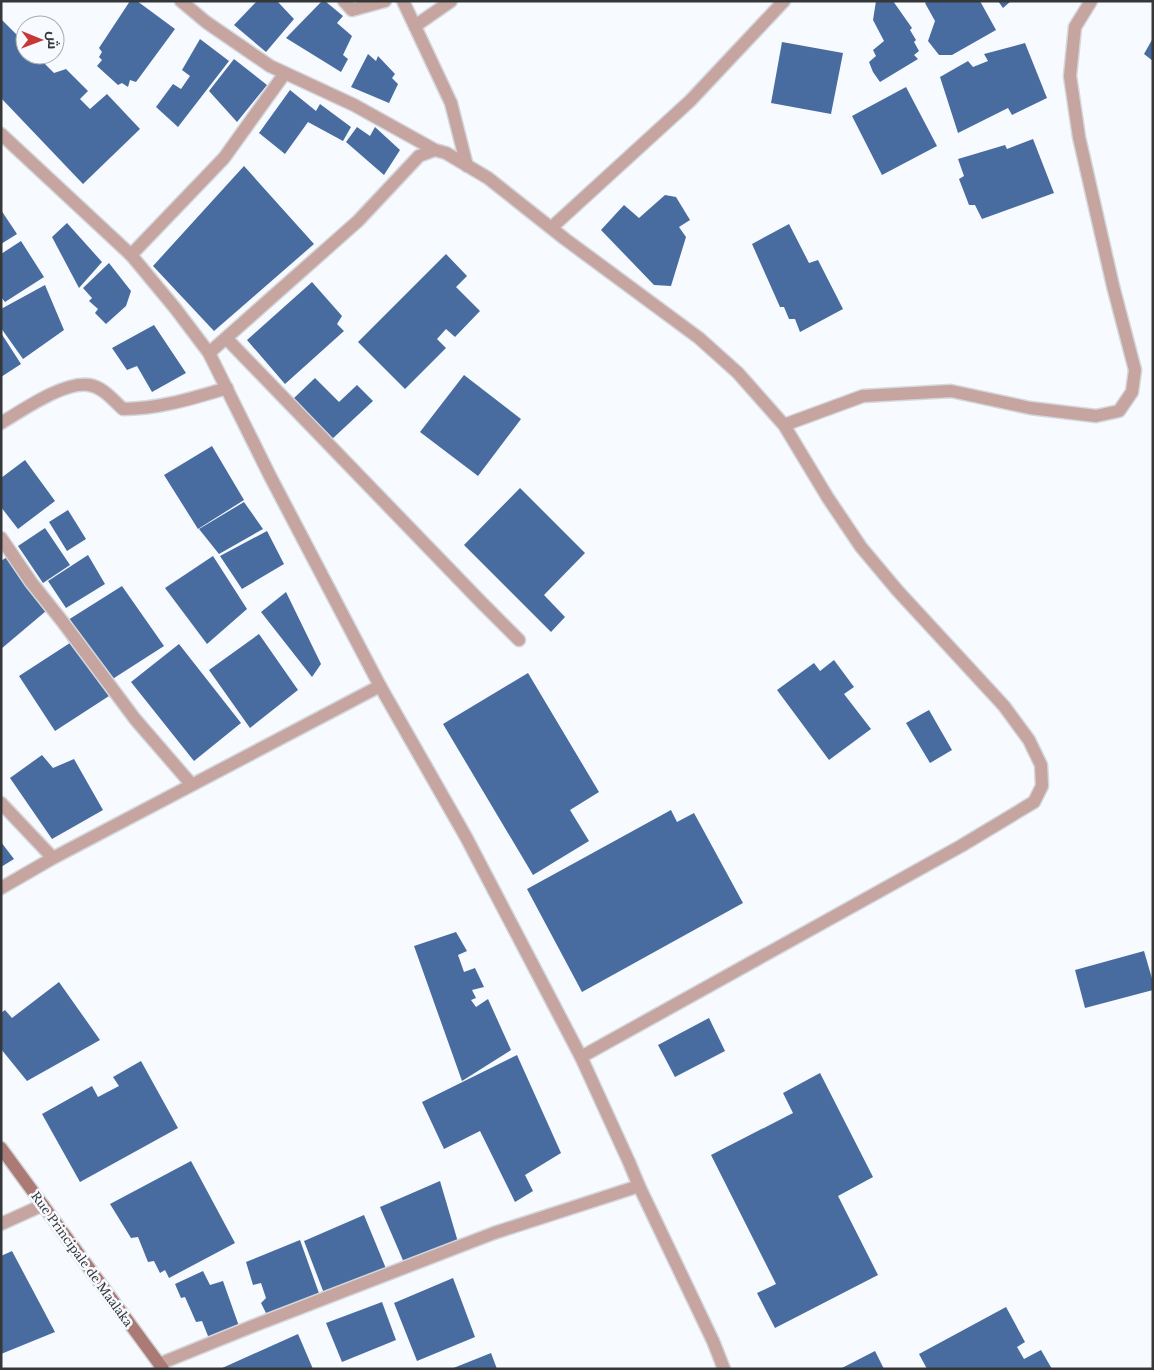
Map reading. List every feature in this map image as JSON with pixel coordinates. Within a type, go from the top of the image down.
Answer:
[{"type":"main road","name":"Rue Principale de Maalaka","points":[[1,1148],[161,1366]]},
{"type":"street","points":[[181,1],[206,22],[270,66],[354,105],[434,150],[446,153],[488,178],[551,228],[699,338],[738,373],[784,425],[828,498],[861,547],[897,590],[1004,706],[1029,740],[1042,765],[1042,786],[1034,802],[1017,813],[580,1056]]},
{"type":"street","points":[[344,1],[352,10],[384,1]]},
{"type":"street","points":[[403,1],[451,103],[467,166]]},
{"type":"street","points":[[415,26],[451,1]]},
{"type":"street","points":[[551,228],[690,102],[784,1]]},
{"type":"street","points":[[784,425],[863,396],[951,391],[1030,408],[1096,416],[1119,411],[1132,392],[1135,370],[1079,137],[1070,76],[1075,27],[1091,1]]},
{"type":"street","points":[[131,255],[224,158],[285,73]]},
{"type":"street","points":[[1,134],[131,255],[209,353],[270,476],[380,686],[466,837],[580,1056],[639,1186],[709,1332],[724,1369]]},
{"type":"street","points":[[209,353],[358,220],[419,156],[434,150]]},
{"type":"street","points":[[226,338],[519,640]]},
{"type":"street","points":[[1,423],[69,386],[89,385],[104,391],[124,409],[141,409],[166,405],[227,388]]},
{"type":"street","points":[[1,538],[31,582],[136,719],[192,786]]},
{"type":"street","points":[[1,888],[53,858],[380,686]]},
{"type":"street","points":[[1,803],[53,858]]},
{"type":"street","points":[[161,1366],[253,1326],[494,1233],[639,1186]]},
{"type":"street","points":[[1,1224],[43,1206]]},
{"type":"building","points":[[130,1],[137,1],[175,29],[136,82],[130,80],[128,87],[122,83],[118,85],[97,66],[102,60],[99,57],[102,52],[99,48]]},
{"type":"building","points":[[257,1],[277,1],[294,19],[266,52],[234,25]]},
{"type":"building","points":[[322,1],[325,1],[343,16],[337,23],[352,36],[343,55],[348,59],[341,72],[286,38]]},
{"type":"building","points":[[876,1],[893,1],[912,28],[910,30],[916,40],[914,42],[919,51],[914,55],[918,59],[880,82],[869,62],[876,56],[873,50],[884,41],[873,20]]},
{"type":"building","points":[[928,1],[980,1],[996,30],[952,55],[939,55],[928,41],[935,21],[925,3]]},
{"type":"building","points":[[998,1],[1011,1],[1003,8]]},
{"type":"building","points":[[1,19],[15,33],[15,65],[46,65],[54,73],[66,69],[88,91],[80,99],[90,109],[107,94],[140,129],[83,184],[1,98]]},
{"type":"building","points":[[1153,38],[1153,61],[1144,54]]},
{"type":"building","points":[[200,39],[229,61],[178,127],[156,107],[173,84],[181,89],[190,76],[182,70]]},
{"type":"building","points":[[782,42],[843,53],[831,114],[771,103]]},
{"type":"building","points":[[1025,43],[1047,98],[1012,115],[1008,108],[958,133],[940,77],[968,61],[973,67],[988,61],[984,54]]},
{"type":"building","points":[[368,54],[376,61],[378,56],[395,74],[392,78],[398,84],[389,103],[351,87]]},
{"type":"building","points":[[234,59],[267,85],[237,122],[209,91]]},
{"type":"building","points":[[906,87],[937,146],[882,175],[852,116]]},
{"type":"building","points":[[290,90],[316,111],[320,104],[351,127],[343,141],[308,122],[285,154],[259,133]]},
{"type":"building","points":[[357,127],[370,136],[375,127],[400,150],[384,175],[346,142]]},
{"type":"building","points":[[1033,139],[1054,193],[982,219],[975,205],[969,205],[959,179],[964,176],[958,159],[1005,145],[1007,149]]},
{"type":"building","points":[[244,166],[314,244],[214,331],[153,266]]},
{"type":"building","points":[[665,195],[676,197],[690,220],[679,227],[686,237],[671,286],[654,285],[601,230],[624,205],[639,218]]},
{"type":"building","points":[[1,210],[17,234],[1,244]]},
{"type":"building","points":[[67,223],[102,262],[79,288],[52,237]]},
{"type":"building","points":[[789,224],[809,263],[818,260],[843,309],[800,332],[795,319],[789,319],[784,307],[780,307],[752,244]]},
{"type":"building","points":[[21,241],[44,277],[5,302],[1,297],[1,254]]},
{"type":"building","points":[[446,254],[467,276],[456,287],[480,311],[455,337],[446,329],[437,339],[446,348],[405,389],[358,342]]},
{"type":"building","points":[[109,263],[131,291],[126,306],[106,324],[95,313],[98,309],[89,301],[92,298],[83,288]]},
{"type":"building","points":[[312,282],[342,316],[337,324],[344,331],[285,384],[247,340]]},
{"type":"building","points":[[45,285],[64,330],[23,359],[1,328],[1,309]]},
{"type":"building","points":[[154,325],[186,373],[152,392],[137,366],[127,370],[112,348]]},
{"type":"building","points":[[1,333],[21,364],[1,377]]},
{"type":"building","points":[[464,375],[521,419],[478,476],[420,432]]},
{"type":"building","points":[[315,378],[339,402],[357,385],[373,401],[331,440],[293,399]]},
{"type":"building","points":[[212,446],[244,500],[198,529],[164,475]]},
{"type":"building","points":[[25,460],[55,501],[18,529],[1,507],[1,478]]},
{"type":"building","points":[[520,488],[585,553],[544,595],[565,617],[551,632],[464,545]]},
{"type":"building","points":[[244,502],[263,529],[219,554],[199,529]]},
{"type":"building","points":[[68,510],[86,539],[67,551],[49,522]]},
{"type":"building","points":[[45,528],[70,565],[43,583],[18,546]]},
{"type":"building","points":[[267,531],[284,564],[242,589],[220,556]]},
{"type":"building","points":[[88,555],[105,584],[66,608],[48,581]]},
{"type":"building","points":[[213,556],[247,609],[207,644],[165,588]]},
{"type":"building","points":[[7,557],[46,611],[1,649],[1,561]]},
{"type":"building","points":[[122,586],[164,646],[111,680],[68,620]]},
{"type":"building","points":[[286,592],[321,664],[312,677],[261,612]]},
{"type":"building","points":[[259,634],[298,690],[250,728],[209,670]]},
{"type":"building","points":[[73,641],[109,696],[55,731],[19,676]]},
{"type":"building","points":[[179,644],[241,723],[194,761],[131,682]]},
{"type":"building","points":[[834,660],[854,687],[844,694],[871,729],[829,760],[777,690],[814,663],[820,671]]},
{"type":"building","points":[[528,673],[599,792],[570,810],[589,841],[533,875],[443,724]]},
{"type":"building","points":[[929,710],[952,750],[930,763],[906,723]]},
{"type":"building","points":[[42,755],[53,768],[74,759],[103,810],[52,839],[10,778]]},
{"type":"building","points":[[671,810],[677,822],[694,813],[743,903],[582,992],[527,889]]},
{"type":"building","points":[[1,842],[14,859],[1,867]]},
{"type":"building","points":[[456,932],[467,951],[458,955],[464,972],[475,968],[484,987],[472,990],[476,998],[471,1000],[476,1007],[488,999],[511,1050],[462,1081],[414,946]]},
{"type":"building","points":[[1144,951],[1153,982],[1153,990],[1085,1008],[1075,970]]},
{"type":"building","points":[[59,982],[100,1040],[27,1081],[1,1049],[1,1013],[5,1010],[12,1018]]},
{"type":"building","points":[[709,1018],[725,1051],[675,1077],[658,1045]]},
{"type":"building","points":[[517,1055],[561,1153],[525,1175],[533,1191],[515,1202],[480,1131],[444,1149],[422,1102]]},
{"type":"building","points":[[141,1061],[178,1128],[80,1182],[42,1114],[92,1086],[98,1097],[119,1086],[113,1077]]},
{"type":"building","points":[[820,1073],[873,1177],[838,1196],[878,1275],[775,1328],[757,1293],[776,1284],[711,1155],[793,1113],[783,1093]]},
{"type":"building","points":[[191,1161],[235,1243],[169,1278],[165,1270],[160,1273],[154,1261],[148,1262],[138,1237],[131,1238],[110,1204]]},
{"type":"building","points":[[440,1181],[458,1242],[405,1265],[380,1207]]},
{"type":"building","points":[[364,1215],[387,1271],[325,1296],[304,1241]]},
{"type":"building","points":[[300,1240],[320,1296],[268,1317],[261,1303],[266,1298],[261,1283],[253,1285],[246,1262]]},
{"type":"building","points":[[12,1251],[55,1332],[1,1354],[1,1256]]},
{"type":"building","points":[[203,1271],[210,1285],[223,1281],[240,1329],[210,1341],[202,1321],[196,1322],[185,1297],[181,1298],[175,1284]]},
{"type":"building","points":[[453,1278],[475,1337],[417,1361],[394,1303]]},
{"type":"building","points":[[382,1302],[396,1340],[342,1362],[326,1323]]},
{"type":"building","points":[[1006,1307],[1025,1342],[1017,1347],[1024,1359],[1041,1350],[1052,1369],[927,1369],[919,1354]]},
{"type":"building","points":[[298,1334],[313,1369],[220,1369]]},
{"type":"building","points":[[875,1351],[884,1369],[840,1369]]},
{"type":"building","points":[[491,1353],[497,1369],[451,1369]]}]
